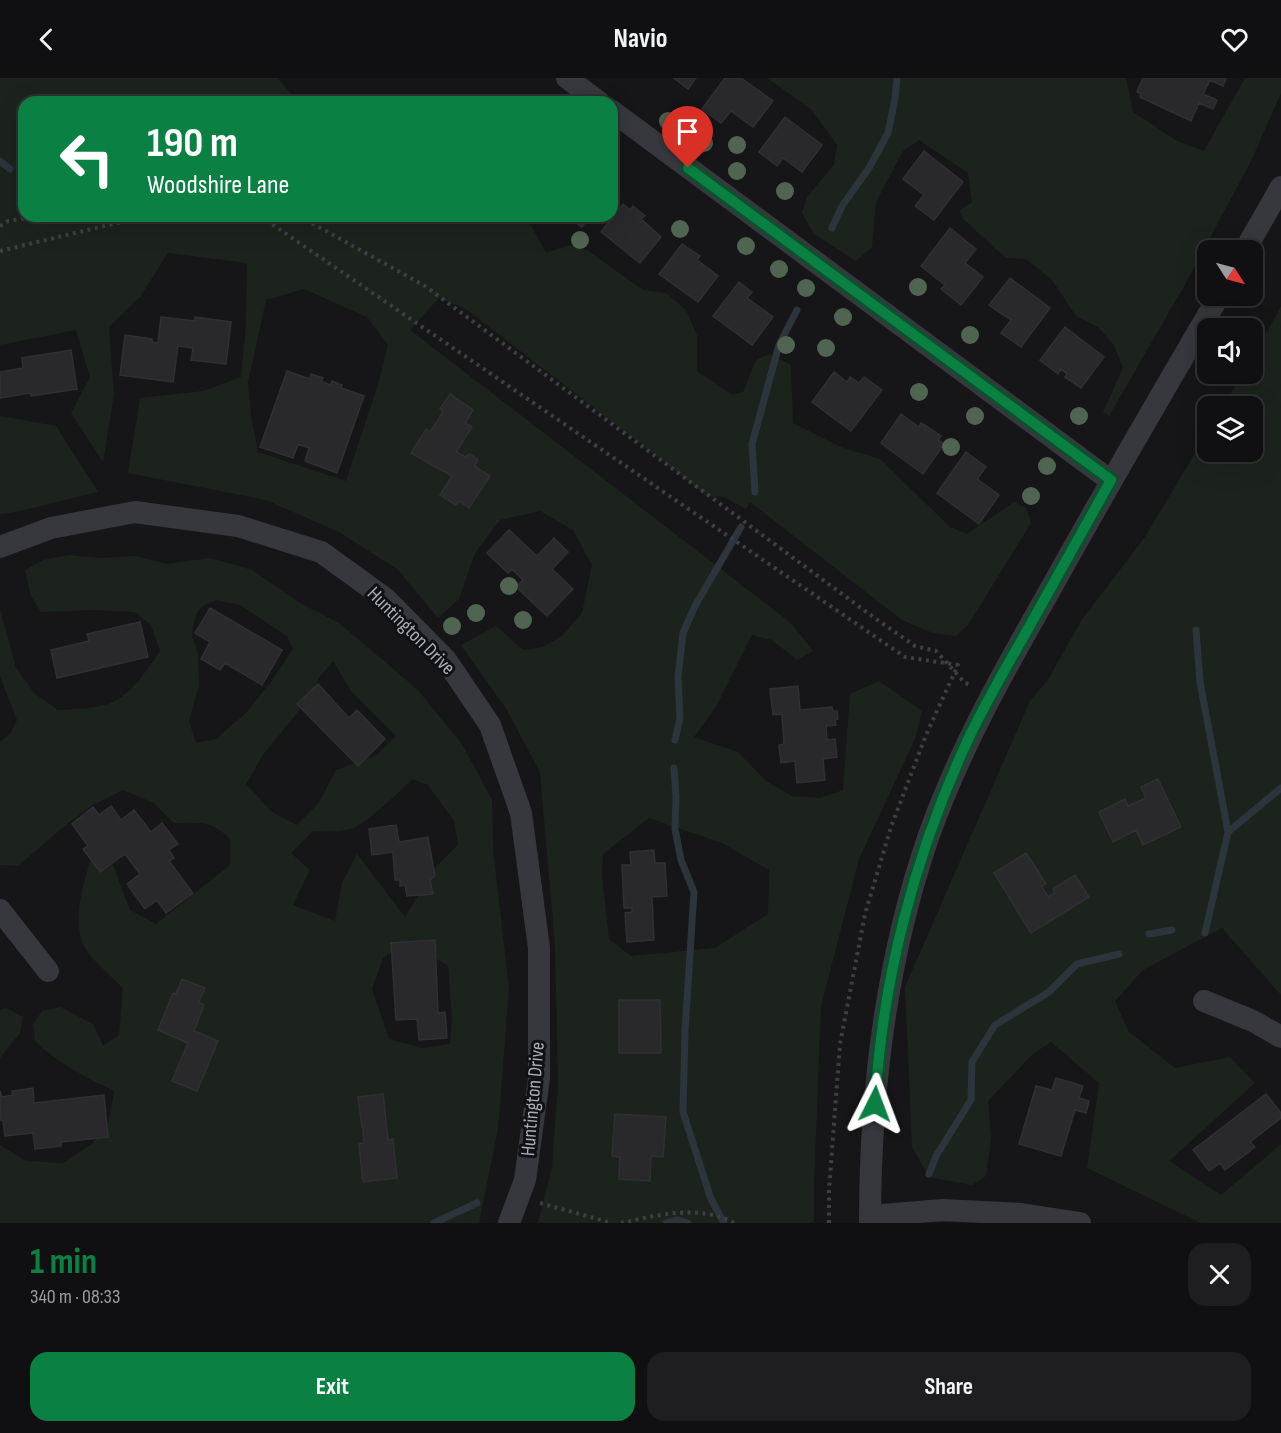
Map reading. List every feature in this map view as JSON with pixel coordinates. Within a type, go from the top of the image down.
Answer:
[{"type":"street","points":[[567,78],[591,96]]},
{"type":"street","points":[[618,115],[1111,480]]},
{"type":"street","points":[[1251,240],[1281,186]]},
{"type":"street","points":[[1080,1223],[1021,1214],[943,1210],[870,1219],[878,1058],[890,981],[909,904],[930,834],[966,745],[992,693],[1111,480],[1213,306]]},
{"type":"street","name":"Huntington Drive","points":[[0,547],[51,528],[135,512],[238,526],[321,552],[386,599],[446,660],[489,725],[521,813],[539,948],[539,1078],[525,1180],[521,1196],[509,1223]]},
{"type":"street","points":[[0,910],[48,971]]},
{"type":"street","points":[[1204,1000],[1253,1021],[1281,1037]]},
{"type":"path","points":[[0,226],[8,221],[18,219]]},
{"type":"path","points":[[0,250],[120,222]]},
{"type":"path","points":[[269,222],[905,657],[958,665],[926,735],[895,816],[865,914],[840,1044],[829,1190],[829,1223]]},
{"type":"path","points":[[310,222],[426,286],[876,619],[915,646],[936,651],[965,683],[992,693]]},
{"type":"path","points":[[521,1196],[612,1223]]},
{"type":"path","points":[[621,1223],[685,1212],[727,1219],[734,1223]]},
{"type":"shaded area","points":[[0,78],[278,78],[293,96],[18,96],[18,222],[529,222],[546,253],[569,245],[587,250],[643,290],[666,293],[686,310],[697,335],[697,371],[732,395],[743,392],[756,360],[769,354],[791,365],[793,423],[841,447],[880,459],[950,527],[967,534],[1014,502],[1026,508],[1031,523],[968,625],[956,636],[933,633],[902,620],[750,502],[746,509],[724,497],[706,496],[466,309],[439,298],[410,330],[791,623],[813,651],[797,660],[772,640],[752,635],[716,707],[694,737],[738,752],[766,781],[792,796],[820,798],[843,790],[850,694],[879,681],[922,711],[915,739],[859,859],[821,1006],[814,1223],[538,1223],[552,1167],[558,1085],[555,945],[540,772],[507,710],[461,645],[496,626],[523,650],[543,647],[562,636],[582,613],[592,565],[573,530],[540,511],[500,520],[475,553],[459,599],[438,618],[397,569],[339,532],[266,500],[128,473],[140,398],[203,391],[241,377],[246,325],[247,263],[168,253],[140,297],[109,327],[114,394],[103,462],[71,413],[90,377],[76,330],[0,345]],"holes":[[[304,289],[367,317],[388,345],[377,388],[346,481],[258,452],[251,417],[248,382],[266,300]],[[649,818],[722,843],[769,870],[768,914],[715,948],[631,956],[609,939],[602,876],[603,854]]]},
{"type":"shaded area","points":[[767,78],[1126,78],[1133,112],[1177,141],[1204,151],[1245,78],[1281,78],[1281,93],[1252,159],[1209,240],[1197,240],[1197,262],[1109,416],[1103,412],[1123,368],[1114,345],[1098,327],[1076,316],[1052,280],[1026,259],[1006,258],[963,219],[960,210],[972,202],[968,173],[919,140],[903,151],[876,202],[872,247],[856,261],[814,234],[802,213],[807,197],[834,165],[837,145],[811,109]]},
{"type":"shaded area","points":[[1281,306],[1281,995],[1222,928],[1143,970],[1115,1001],[1129,1032],[1175,1068],[1230,1057],[1255,1083],[1169,1161],[1221,1195],[1281,1144],[1281,1223],[1201,1223],[1087,1168],[1099,1083],[1051,1042],[1033,1054],[988,1101],[991,1138],[986,1176],[972,1185],[929,1177],[912,1147],[905,987],[1030,701],[1048,680],[1081,621],[1145,537],[1197,450],[1197,462],[1263,462],[1263,396],[1229,396],[1237,384],[1263,384],[1263,339]]},
{"type":"shaded area","points":[[0,416],[56,426],[98,492],[0,514]]},
{"type":"shaded area","points":[[69,555],[101,558],[136,556],[166,564],[210,558],[252,570],[300,603],[339,623],[417,689],[462,744],[492,800],[493,850],[509,988],[498,1129],[479,1223],[0,1223],[0,1145],[26,1161],[63,1163],[93,1143],[109,1120],[114,1091],[72,1069],[44,1049],[35,1041],[33,1024],[42,1011],[60,1007],[93,1024],[103,1046],[119,1035],[123,988],[84,947],[80,932],[80,902],[90,862],[113,865],[130,910],[156,924],[230,865],[230,839],[217,828],[205,824],[174,823],[154,803],[123,790],[93,805],[18,866],[0,865],[0,742],[11,733],[17,720],[0,676],[0,609],[16,668],[35,694],[58,710],[95,707],[115,701],[134,686],[160,651],[151,625],[135,612],[94,610],[41,612],[31,596],[25,570],[43,560]],"holes":[[[216,600],[240,605],[287,636],[293,649],[271,682],[246,713],[216,739],[196,743],[189,721],[199,685],[198,654],[192,636],[195,617],[201,607]],[[333,661],[352,692],[396,736],[375,756],[336,770],[318,804],[297,825],[272,812],[246,784],[262,756],[308,700],[319,678]],[[413,779],[428,785],[454,821],[458,845],[435,868],[405,917],[357,854],[342,883],[335,921],[293,905],[310,870],[291,853],[313,831],[351,829],[374,814]],[[407,943],[425,951],[448,966],[452,1018],[450,1044],[422,1048],[389,1039],[372,989],[383,958]]]},
{"type":"shaded area","points":[[6,1008],[23,1017],[20,1033],[0,1058],[0,1010]]},
{"type":"building","points":[[674,78],[696,78],[688,89]]},
{"type":"building","points":[[725,78],[741,78],[773,101],[753,127],[731,111],[721,123],[702,109]]},
{"type":"building","points":[[1143,78],[1226,78],[1223,86],[1210,80],[1203,94],[1217,100],[1213,109],[1199,103],[1191,121],[1140,97],[1141,94],[1137,92]]},
{"type":"building","points":[[785,117],[822,145],[802,172],[783,158],[777,166],[759,152]]},
{"type":"building","points":[[924,151],[963,182],[934,220],[915,206],[924,195],[903,179]]},
{"type":"building","points":[[623,204],[630,210],[633,206],[645,216],[641,219],[661,237],[640,263],[601,232],[609,222],[618,222],[618,210]]},
{"type":"building","points":[[575,222],[586,222],[582,227]]},
{"type":"building","points":[[950,228],[976,249],[965,263],[983,277],[961,305],[941,289],[945,285],[921,266]]},
{"type":"building","points":[[682,244],[700,256],[697,260],[718,276],[698,302],[659,274]]},
{"type":"building","points":[[1010,278],[1050,308],[1021,347],[1001,333],[1011,320],[989,305]]},
{"type":"building","points":[[739,282],[752,292],[747,298],[773,317],[752,345],[713,316]]},
{"type":"building","points":[[161,317],[195,321],[195,317],[231,322],[226,364],[191,360],[193,348],[178,346],[173,382],[120,375],[125,335],[152,339],[152,342],[158,343]]},
{"type":"building","points":[[1065,327],[1104,357],[1081,388],[1065,377],[1067,374],[1061,369],[1058,374],[1040,360]]},
{"type":"building","points":[[71,350],[77,389],[0,398],[0,372],[23,368],[22,358]]},
{"type":"building","points":[[287,371],[310,379],[311,374],[323,378],[321,381],[330,385],[332,381],[342,385],[341,388],[364,396],[337,473],[305,461],[309,448],[298,444],[293,458],[260,447]]},
{"type":"building","points":[[834,372],[847,382],[850,377],[859,383],[864,377],[882,390],[851,431],[812,402]]},
{"type":"building","points":[[450,394],[473,410],[465,423],[472,427],[456,452],[465,457],[470,454],[478,460],[474,466],[490,476],[469,508],[459,501],[456,505],[440,495],[452,476],[411,453],[426,429],[430,432],[443,412],[440,409]]},
{"type":"building","points":[[901,414],[919,427],[921,423],[941,436],[938,440],[944,444],[923,474],[881,443]]},
{"type":"building","points":[[966,452],[986,467],[977,479],[999,495],[979,524],[937,493]]},
{"type":"building","points":[[509,530],[537,556],[554,538],[568,552],[552,569],[573,589],[547,616],[516,587],[523,580],[512,569],[508,573],[487,553]]},
{"type":"building","points":[[210,608],[282,650],[262,685],[225,663],[220,670],[201,659],[210,642],[195,633]]},
{"type":"building","points":[[140,622],[148,657],[57,678],[51,650],[89,641],[87,634]]},
{"type":"building","points":[[318,684],[349,718],[357,710],[385,739],[358,766],[297,704]]},
{"type":"building","points":[[798,686],[800,710],[832,707],[833,711],[837,711],[836,725],[826,726],[827,740],[835,739],[837,757],[823,759],[825,780],[797,783],[795,761],[781,763],[779,745],[784,744],[782,714],[773,715],[770,689]]},
{"type":"building","points":[[1158,779],[1181,827],[1143,845],[1136,830],[1113,842],[1099,812],[1125,799],[1128,806],[1146,798],[1141,787]]},
{"type":"building","points":[[111,806],[121,820],[134,810],[151,832],[162,823],[178,844],[169,850],[174,858],[169,861],[193,893],[166,913],[157,900],[145,909],[127,884],[140,874],[125,854],[100,872],[83,849],[88,846],[72,824],[93,807],[99,815]]},
{"type":"building","points":[[396,825],[399,842],[428,837],[435,876],[430,880],[433,894],[407,896],[405,885],[400,886],[400,880],[395,880],[393,852],[372,855],[369,829]]},
{"type":"building","points":[[654,850],[655,863],[665,863],[667,896],[652,897],[654,940],[627,942],[625,913],[632,912],[632,908],[624,908],[622,865],[631,865],[630,852]]},
{"type":"building","points":[[1026,853],[1046,884],[1041,886],[1048,897],[1055,893],[1053,889],[1075,875],[1089,897],[1031,933],[994,873]]},
{"type":"building","points":[[435,940],[438,1013],[445,1012],[447,1038],[419,1040],[417,1019],[396,1020],[391,943]]},
{"type":"building","points":[[182,979],[205,988],[199,1002],[204,1005],[194,1031],[218,1041],[197,1091],[172,1081],[188,1043],[158,1030],[173,993],[176,994]]},
{"type":"building","points":[[619,1000],[660,1000],[661,1053],[619,1053]]},
{"type":"building","points":[[1056,1078],[1083,1086],[1079,1098],[1089,1101],[1086,1113],[1075,1110],[1061,1156],[1019,1144],[1036,1086],[1052,1090]]},
{"type":"building","points":[[33,1088],[34,1103],[104,1095],[108,1137],[61,1142],[61,1146],[35,1149],[33,1133],[5,1136],[3,1120],[0,1120],[0,1091],[2,1097],[13,1095],[12,1091]]},
{"type":"building","points":[[383,1094],[388,1140],[393,1139],[397,1178],[363,1182],[359,1144],[364,1143],[364,1126],[362,1127],[358,1097]]},
{"type":"building","points":[[1266,1094],[1281,1113],[1281,1118],[1250,1142],[1255,1147],[1225,1170],[1220,1163],[1209,1171],[1193,1150]]},
{"type":"building","points":[[615,1114],[666,1117],[663,1157],[651,1156],[650,1181],[619,1179],[620,1157],[612,1156]]},
{"type":"waterway","points":[[832,228],[842,206],[869,168],[888,133],[897,78]]},
{"type":"waterway","points":[[0,161],[10,169]]},
{"type":"waterway","points":[[755,492],[752,444],[779,345],[797,310]]},
{"type":"waterway","points":[[675,740],[680,718],[678,677],[683,633],[695,606],[741,527]]},
{"type":"waterway","points":[[1196,630],[1200,682],[1228,832],[1205,933]]},
{"type":"waterway","points":[[674,768],[675,829],[681,860],[694,892],[685,1031],[683,1112],[711,1199],[724,1223]]},
{"type":"waterway","points":[[1228,832],[1281,788]]},
{"type":"waterway","points":[[1149,934],[1172,930]]},
{"type":"waterway","points":[[929,1174],[936,1156],[971,1100],[972,1062],[995,1025],[1049,992],[1077,964],[1119,954]]},
{"type":"waterway","points":[[434,1223],[477,1203]]},
{"type":"waterway","points":[[666,1223],[678,1220],[688,1223]]},
{"type":"route","points":[[688,168],[1111,480],[992,693],[966,745],[930,834],[909,904],[890,981],[878,1058],[875,1104]]}]
